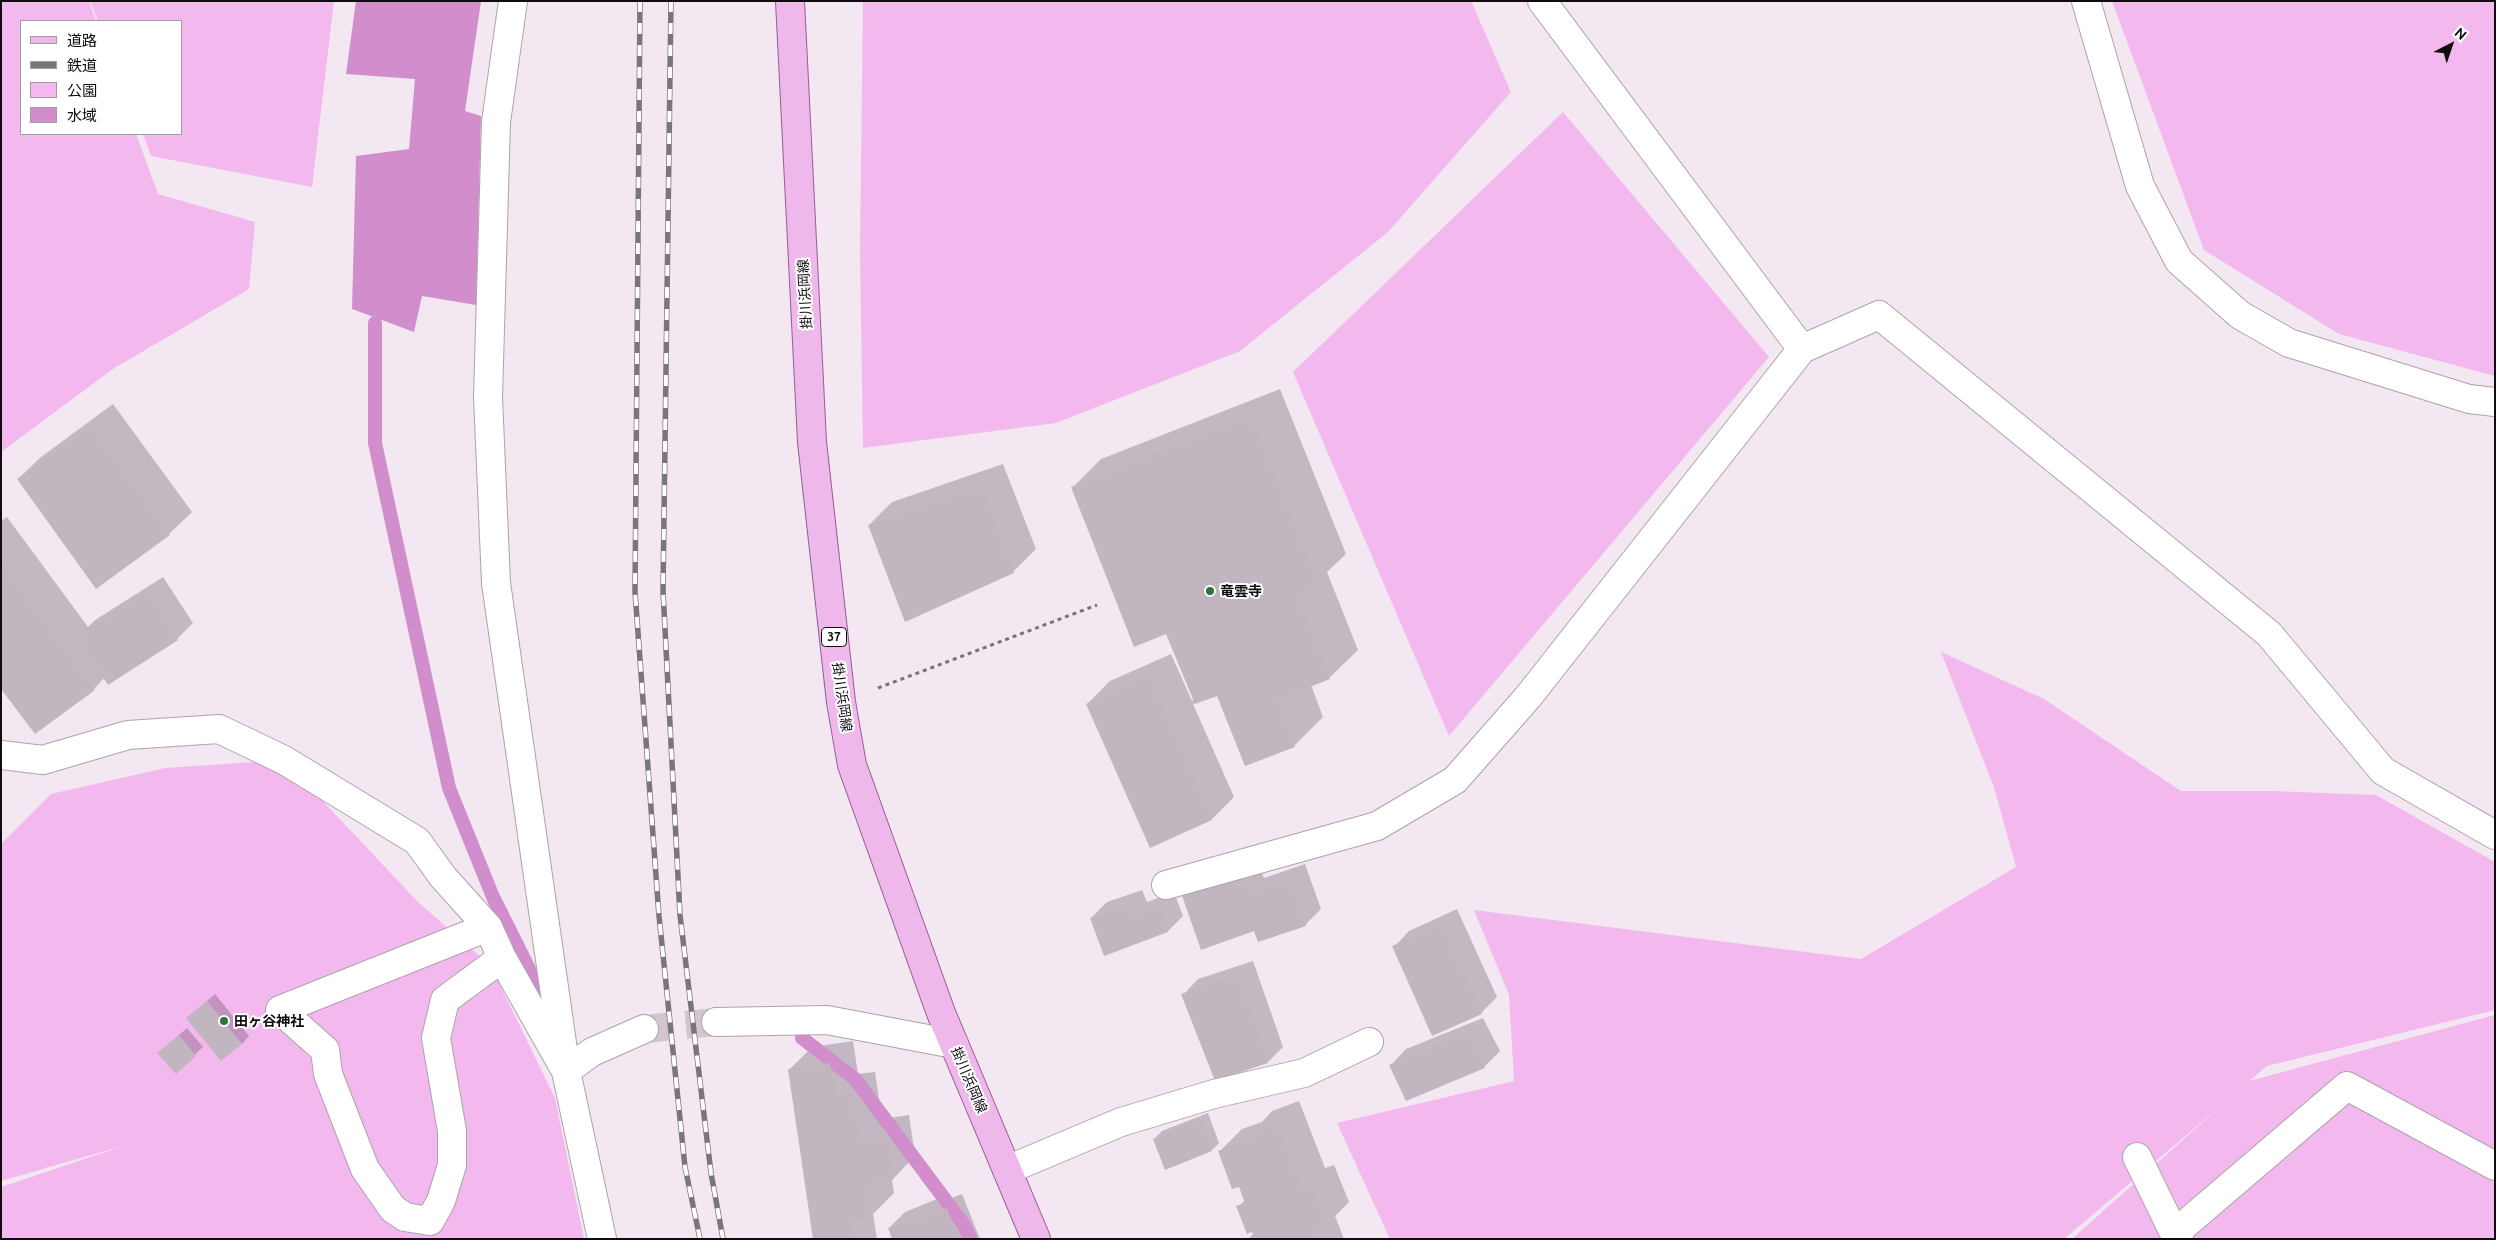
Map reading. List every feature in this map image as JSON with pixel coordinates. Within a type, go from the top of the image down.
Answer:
[{"type":"main road","name":"掛川浜岡線","points":[[790,1],[812,442],[842,702],[852,766],[954,1044],[1036,1239]]},
{"type":"street","points":[[512,1],[496,122],[488,397],[496,583],[566,1071],[602,1239]]},
{"type":"street","points":[[1542,1],[1802,349]]},
{"type":"street","points":[[2086,1],[2140,186],[2179,261],[2240,315],[2289,343],[2469,399],[2495,402]]},
{"type":"street","points":[[1166,885],[1377,826],[1455,780],[1528,697],[1802,349],[1879,315],[2269,634],[2383,771],[2495,835]]},
{"type":"street","points":[[1,755],[43,760],[128,735],[219,729],[284,760],[418,841],[443,877],[488,928],[502,958],[566,1071]]},
{"type":"street","points":[[488,928],[280,1010],[325,1050],[328,1074],[366,1169],[393,1209],[406,1217],[430,1221],[441,1202],[452,1165],[452,1131],[436,1038],[445,1000],[502,958]]},
{"type":"street","points":[[716,1022],[827,1020],[954,1044]]},
{"type":"street","points":[[566,1071],[592,1052],[644,1029]]},
{"type":"street","points":[[1007,1170],[1121,1122],[1214,1094],[1304,1073],[1370,1042]]},
{"type":"street","points":[[2177,1239],[2182,1227],[2347,1086],[2495,1166]]},
{"type":"street","points":[[2137,1157],[2177,1239]]},
{"type":"path","points":[[842,702],[1097,605]]},
{"type":"green space","points":[[1,1],[89,1],[96,20],[20,20],[20,135],[136,135],[158,194],[255,222],[249,289],[113,369],[1,452]]},
{"type":"green space","points":[[90,1],[334,1],[312,187],[151,156],[143,135],[182,135],[182,20],[98,20]]},
{"type":"green space","points":[[863,1],[1471,1],[1511,92],[1388,232],[1240,351],[1056,423],[863,448],[860,252]]},
{"type":"green space","points":[[2112,1],[2495,1],[2495,376],[2339,334],[2204,250]]},
{"type":"green space","points":[[1563,112],[1769,357],[1449,736],[1293,372]]},
{"type":"green space","points":[[1941,652],[2044,699],[2181,791],[2272,791],[2376,795],[2495,862],[2495,1010],[2267,1066],[2249,1081],[2495,1015],[2495,1239],[2072,1239],[2222,1105],[2064,1239],[1390,1239],[1337,1123],[1514,1081],[1509,995],[1474,910],[1861,959],[2016,867],[1994,787]]},
{"type":"green space","points":[[284,760],[419,903],[490,965],[555,1098],[584,1239],[1,1239],[1,1187],[126,1145],[1,1181],[1,844],[51,794],[165,768]]},
{"type":"water","points":[[356,1],[481,1],[465,111],[481,116],[476,305],[422,296],[414,332],[352,309],[356,156],[409,149],[415,79],[346,74]]},
{"type":"building","name":"竜雲寺","points":[[1251,417],[1317,584],[1298,599],[1330,679],[1277,700],[1295,747],[1245,766],[1217,696],[1195,704],[1166,634],[1134,647],[1071,487]]},
{"type":"building","points":[[90,426],[170,535],[96,589],[17,479]]},
{"type":"building","points":[[980,486],[1014,573],[905,622],[868,525]]},
{"type":"building","points":[[1,563],[95,690],[35,734],[1,689]]},
{"type":"building","points":[[147,591],[178,640],[108,685],[78,636]]},
{"type":"building","points":[[1148,676],[1212,820],[1150,848],[1086,704]]},
{"type":"building","points":[[1240,870],[1248,893],[1290,879],[1306,926],[1258,942],[1254,931],[1201,950],[1180,890]]},
{"type":"building","points":[[1126,905],[1131,917],[1159,906],[1168,932],[1104,956],[1090,918]]},
{"type":"building","points":[[1441,924],[1482,1014],[1432,1036],[1392,946]]},
{"type":"building","points":[[1237,976],[1268,1063],[1215,1081],[1181,994]]},
{"type":"building","points":[[207,1001],[242,1044],[221,1061],[186,1018]]},
{"type":"building","points":[[1467,1033],[1485,1068],[1406,1101],[1389,1065]]},
{"type":"building","points":[[179,1035],[196,1056],[176,1074],[157,1053]]},
{"type":"building","points":[[830,1063],[836,1096],[852,1094],[859,1141],[886,1137],[893,1180],[867,1184],[872,1217],[848,1220],[851,1239],[813,1239],[788,1069]]},
{"type":"building","points":[[1200,1120],[1212,1151],[1165,1170],[1153,1139]]},
{"type":"building","points":[[1276,1123],[1302,1190],[1311,1187],[1327,1226],[1311,1233],[1313,1239],[1255,1239],[1252,1232],[1247,1234],[1236,1206],[1245,1203],[1239,1187],[1232,1189],[1218,1151],[1250,1139],[1248,1133]]},
{"type":"building","points":[[947,1208],[958,1239],[892,1239],[888,1228],[922,1214],[923,1218]]},
{"type":"waterway","points":[[375,323],[375,443],[449,788],[493,897],[529,969],[545,1012]]},
{"type":"waterway","points":[[802,1038],[855,1079],[964,1225],[970,1239]]},
{"type":"tunnel","points":[[644,1029],[716,1022]]},
{"type":"railway","points":[[640,1],[635,592],[659,916],[685,1167],[700,1239]]},
{"type":"railway","points":[[671,1],[663,591],[680,915],[711,1173],[723,1239]]},
{"type":"place","name":"竜雲寺","points":[[1210,591]]},
{"type":"place","name":"田ヶ谷神社","points":[[224,1021]]}]
